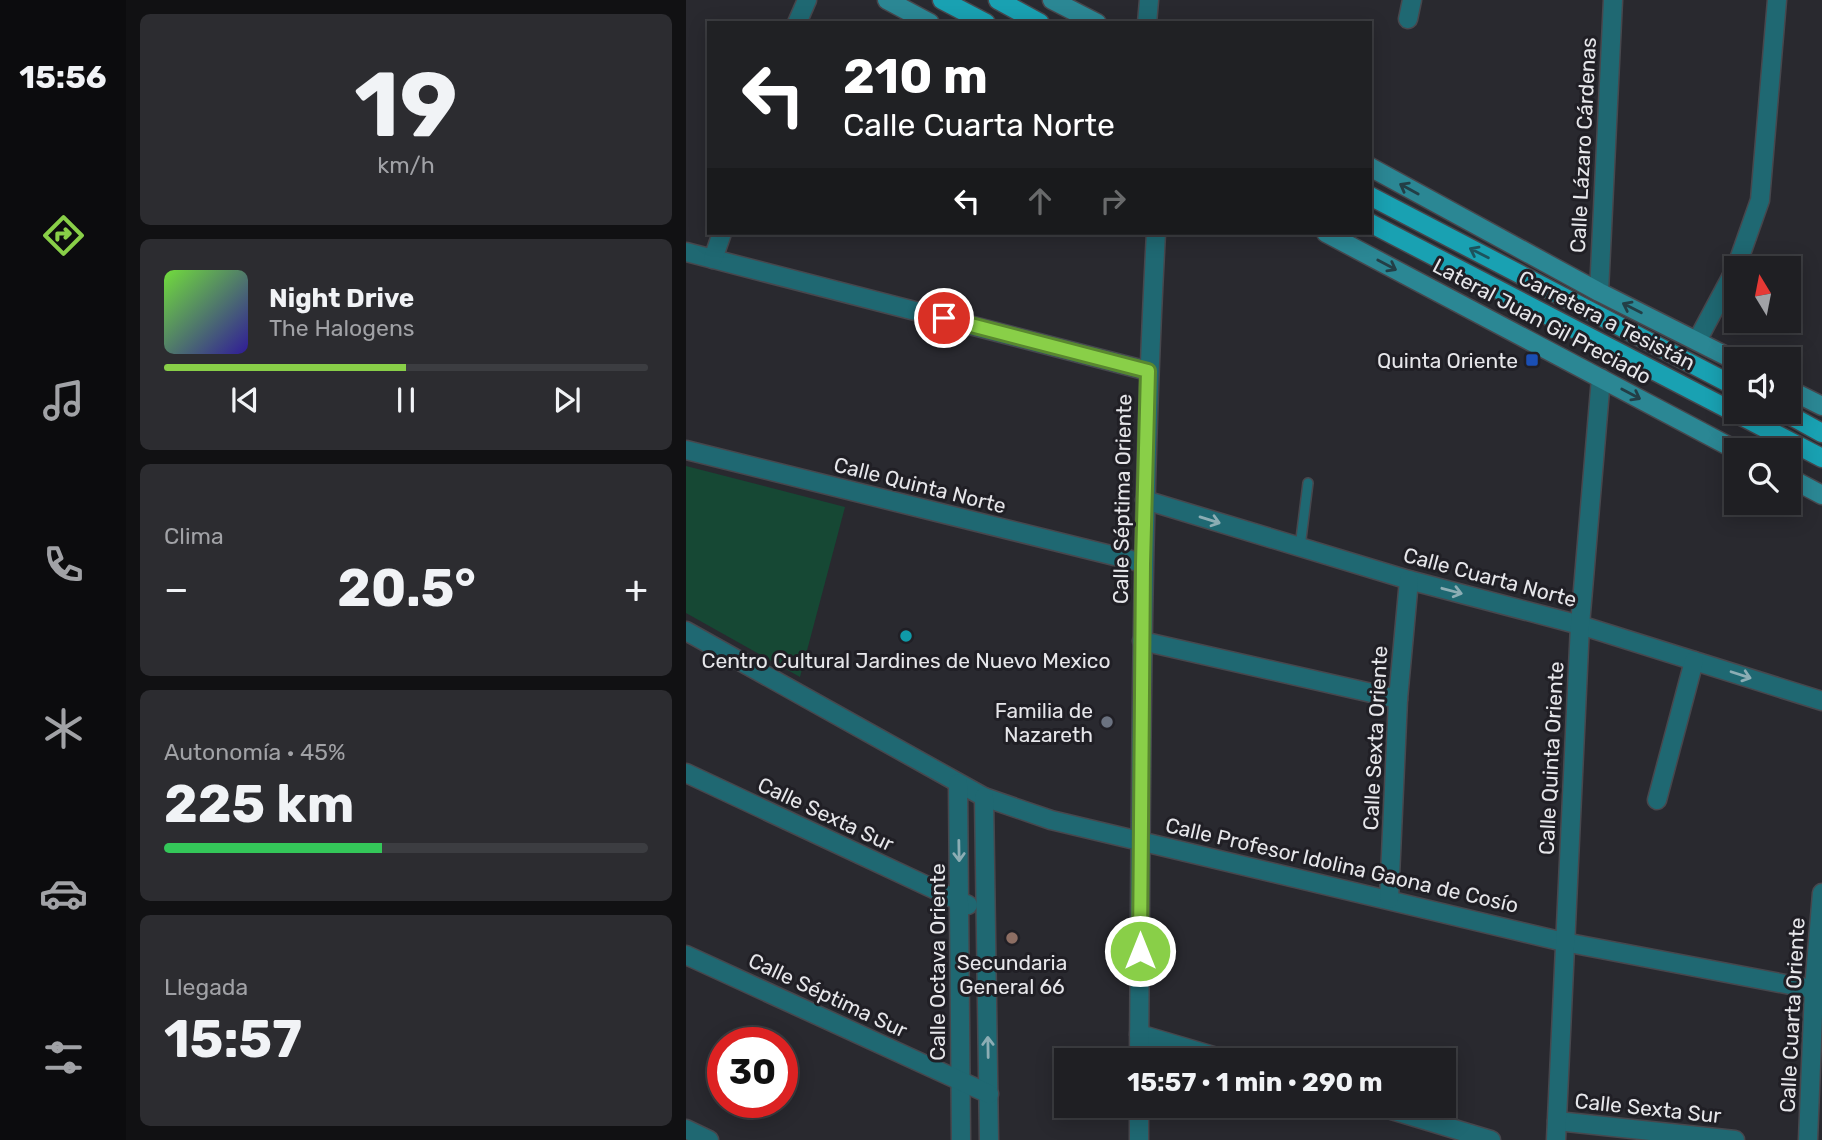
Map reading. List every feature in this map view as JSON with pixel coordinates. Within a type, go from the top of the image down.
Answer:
[{"type":"main road","points":[[887,0],[926,21]]},
{"type":"main road","points":[[942,0],[982,21]]},
{"type":"main road","points":[[998,0],[1036,21]]},
{"type":"main road","points":[[1052,0],[1093,21]]},
{"type":"main road","points":[[1372,168],[1599,292],[1724,355]]},
{"type":"main road","name":"Carretera a Tesistán","points":[[1372,197],[1724,381]]},
{"type":"main road","name":"Carretera a Tesistán","points":[[1372,223],[1822,458]]},
{"type":"main road","name":"Lateral Juan Gil Preciado","points":[[1330,235],[1724,444]]},
{"type":"main road","points":[[1801,395],[1822,406]]},
{"type":"main road","points":[[1801,421],[1822,433]]},
{"type":"main road","points":[[1801,484],[1822,495]]},
{"type":"street","points":[[798,21],[807,0]]},
{"type":"street","points":[[1147,21],[1149,0]]},
{"type":"street","points":[[1408,19],[1412,0]]},
{"type":"street","name":"Calle Lázaro Cárdenas","points":[[1599,292],[1613,0]]},
{"type":"street","points":[[1740,256],[1760,200],[1777,0]]},
{"type":"street","points":[[713,259],[721,235]]},
{"type":"street","name":"Calle Séptima Oriente","points":[[1139,1048],[1143,564],[1148,371],[1156,235]]},
{"type":"street","points":[[686,252],[1148,371]]},
{"type":"street","points":[[1697,341],[1724,290]]},
{"type":"street","name":"Calle Quinta Oriente","points":[[1556,1140],[1580,625],[1601,378]]},
{"type":"street","name":"Calle Quinta Norte","points":[[686,450],[1143,564]]},
{"type":"street","name":"Calle Cuarta Norte","points":[[1145,500],[1409,580],[1580,625],[1822,701]]},
{"type":"street","name":"Calle Sexta Oriente","points":[[1389,899],[1398,699],[1409,580]]},
{"type":"street","name":"Calle Profesor Idolina Gaona de Cosío","points":[[686,631],[984,797],[1051,820],[1564,942],[1818,990]]},
{"type":"street","points":[[1142,641],[1398,699]]},
{"type":"street","points":[[1657,800],[1694,661]]},
{"type":"street","name":"Calle Sexta Sur","points":[[686,774],[985,913]]},
{"type":"street","name":"Calle Octava Oriente","points":[[958,783],[961,1140]]},
{"type":"street","points":[[984,797],[989,1140]]},
{"type":"street","name":"Calle Cuarta Oriente","points":[[1808,1140],[1822,893]]},
{"type":"street","name":"Calle Séptima Sur","points":[[686,955],[989,1094]]},
{"type":"street","points":[[1139,1034],[1186,1048]]},
{"type":"street","points":[[1139,1118],[1139,1140]]},
{"type":"street","points":[[1418,1118],[1491,1140]]},
{"type":"street","name":"Calle Sexta Sur","points":[[1557,1121],[1735,1140]]},
{"type":"street","points":[[686,1129],[709,1140]]},
{"type":"lane","points":[[1300,547],[1308,484]]},
{"type":"green space","points":[[686,466],[845,507],[800,677],[686,613]]},
{"type":"place","name":"Quinta Oriente","points":[[1532,360]]},
{"type":"place","name":"Centro Cultural Jardines de Nuevo Mexico","points":[[906,636]]},
{"type":"place","name":"Familia de Nazareth","points":[[1107,722]]},
{"type":"place","name":"Secundaria General 66","points":[[1012,938]]},
{"type":"route","points":[[944,318],[1148,371],[1143,564],[1140,951]]}]
